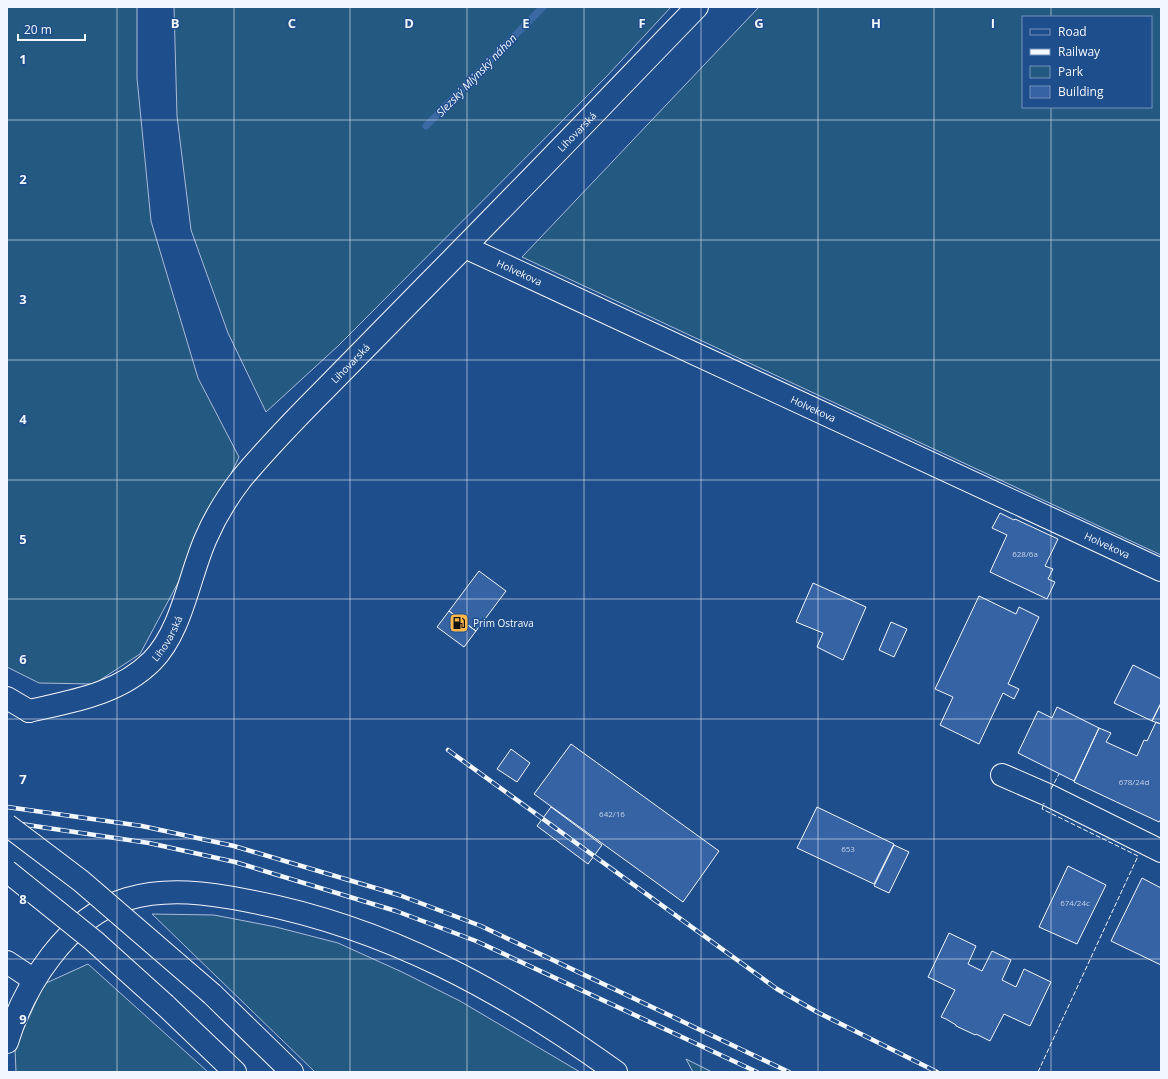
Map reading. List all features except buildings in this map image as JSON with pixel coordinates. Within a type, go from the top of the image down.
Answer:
[{"type":"street","name":"Lihovarská","points":[[7,715],[30,711],[109,690],[134,677],[151,663],[170,637],[206,537],[228,498],[242,479],[302,412],[465,247],[697,7]]},
{"type":"street","name":"Holvekova","points":[[465,247],[1161,570]]},
{"type":"street","points":[[7,698],[30,711]]},
{"type":"street","points":[[1002,775],[1048,795],[1161,851]]},
{"type":"street","points":[[7,825],[81,881],[212,994],[292,1072]]},
{"type":"street","points":[[7,871],[94,941],[165,1005],[235,1072]]},
{"type":"street","points":[[7,1042],[16,1016],[34,980],[59,947],[84,922],[126,899],[149,894],[176,892],[238,899],[303,913],[365,932],[415,953],[484,988],[563,1036],[616,1072]]},
{"type":"street","points":[[7,962],[34,980]]},
{"type":"green space","points":[[7,7],[137,7],[137,78],[151,221],[198,378],[239,457],[189,562],[140,654],[94,684],[39,683],[7,667]]},
{"type":"green space","points":[[174,7],[671,7],[607,76],[338,346],[266,412],[228,333],[191,230],[177,116]]},
{"type":"green space","points":[[759,7],[1161,7],[1161,555],[522,257]]},
{"type":"green space","points":[[152,914],[214,915],[276,927],[338,943],[402,972],[460,1001],[580,1072],[315,1072]]},
{"type":"green space","points":[[88,964],[208,1072],[16,1072],[15,1048],[44,984]]},
{"type":"green space","points":[[686,1059],[712,1072],[693,1072]]},
{"type":"waterway","name":"Slezský Mlýnský náhon","points":[[426,126],[543,7]]},
{"type":"railway","points":[[448,750],[777,989],[817,1012],[937,1072]]},
{"type":"railway","points":[[7,807],[142,826],[234,846],[399,895],[481,926],[789,1072]]},
{"type":"railway","points":[[7,822],[149,843],[235,862],[396,911],[476,941],[757,1072]]},
{"type":"fence","points":[[1051,789],[1059,774]]},
{"type":"fence","points":[[1038,1072],[1138,856],[1042,809],[1044,803]]},
{"type":"place","name":"Prim Ostrava","points":[[459,623]]}]
